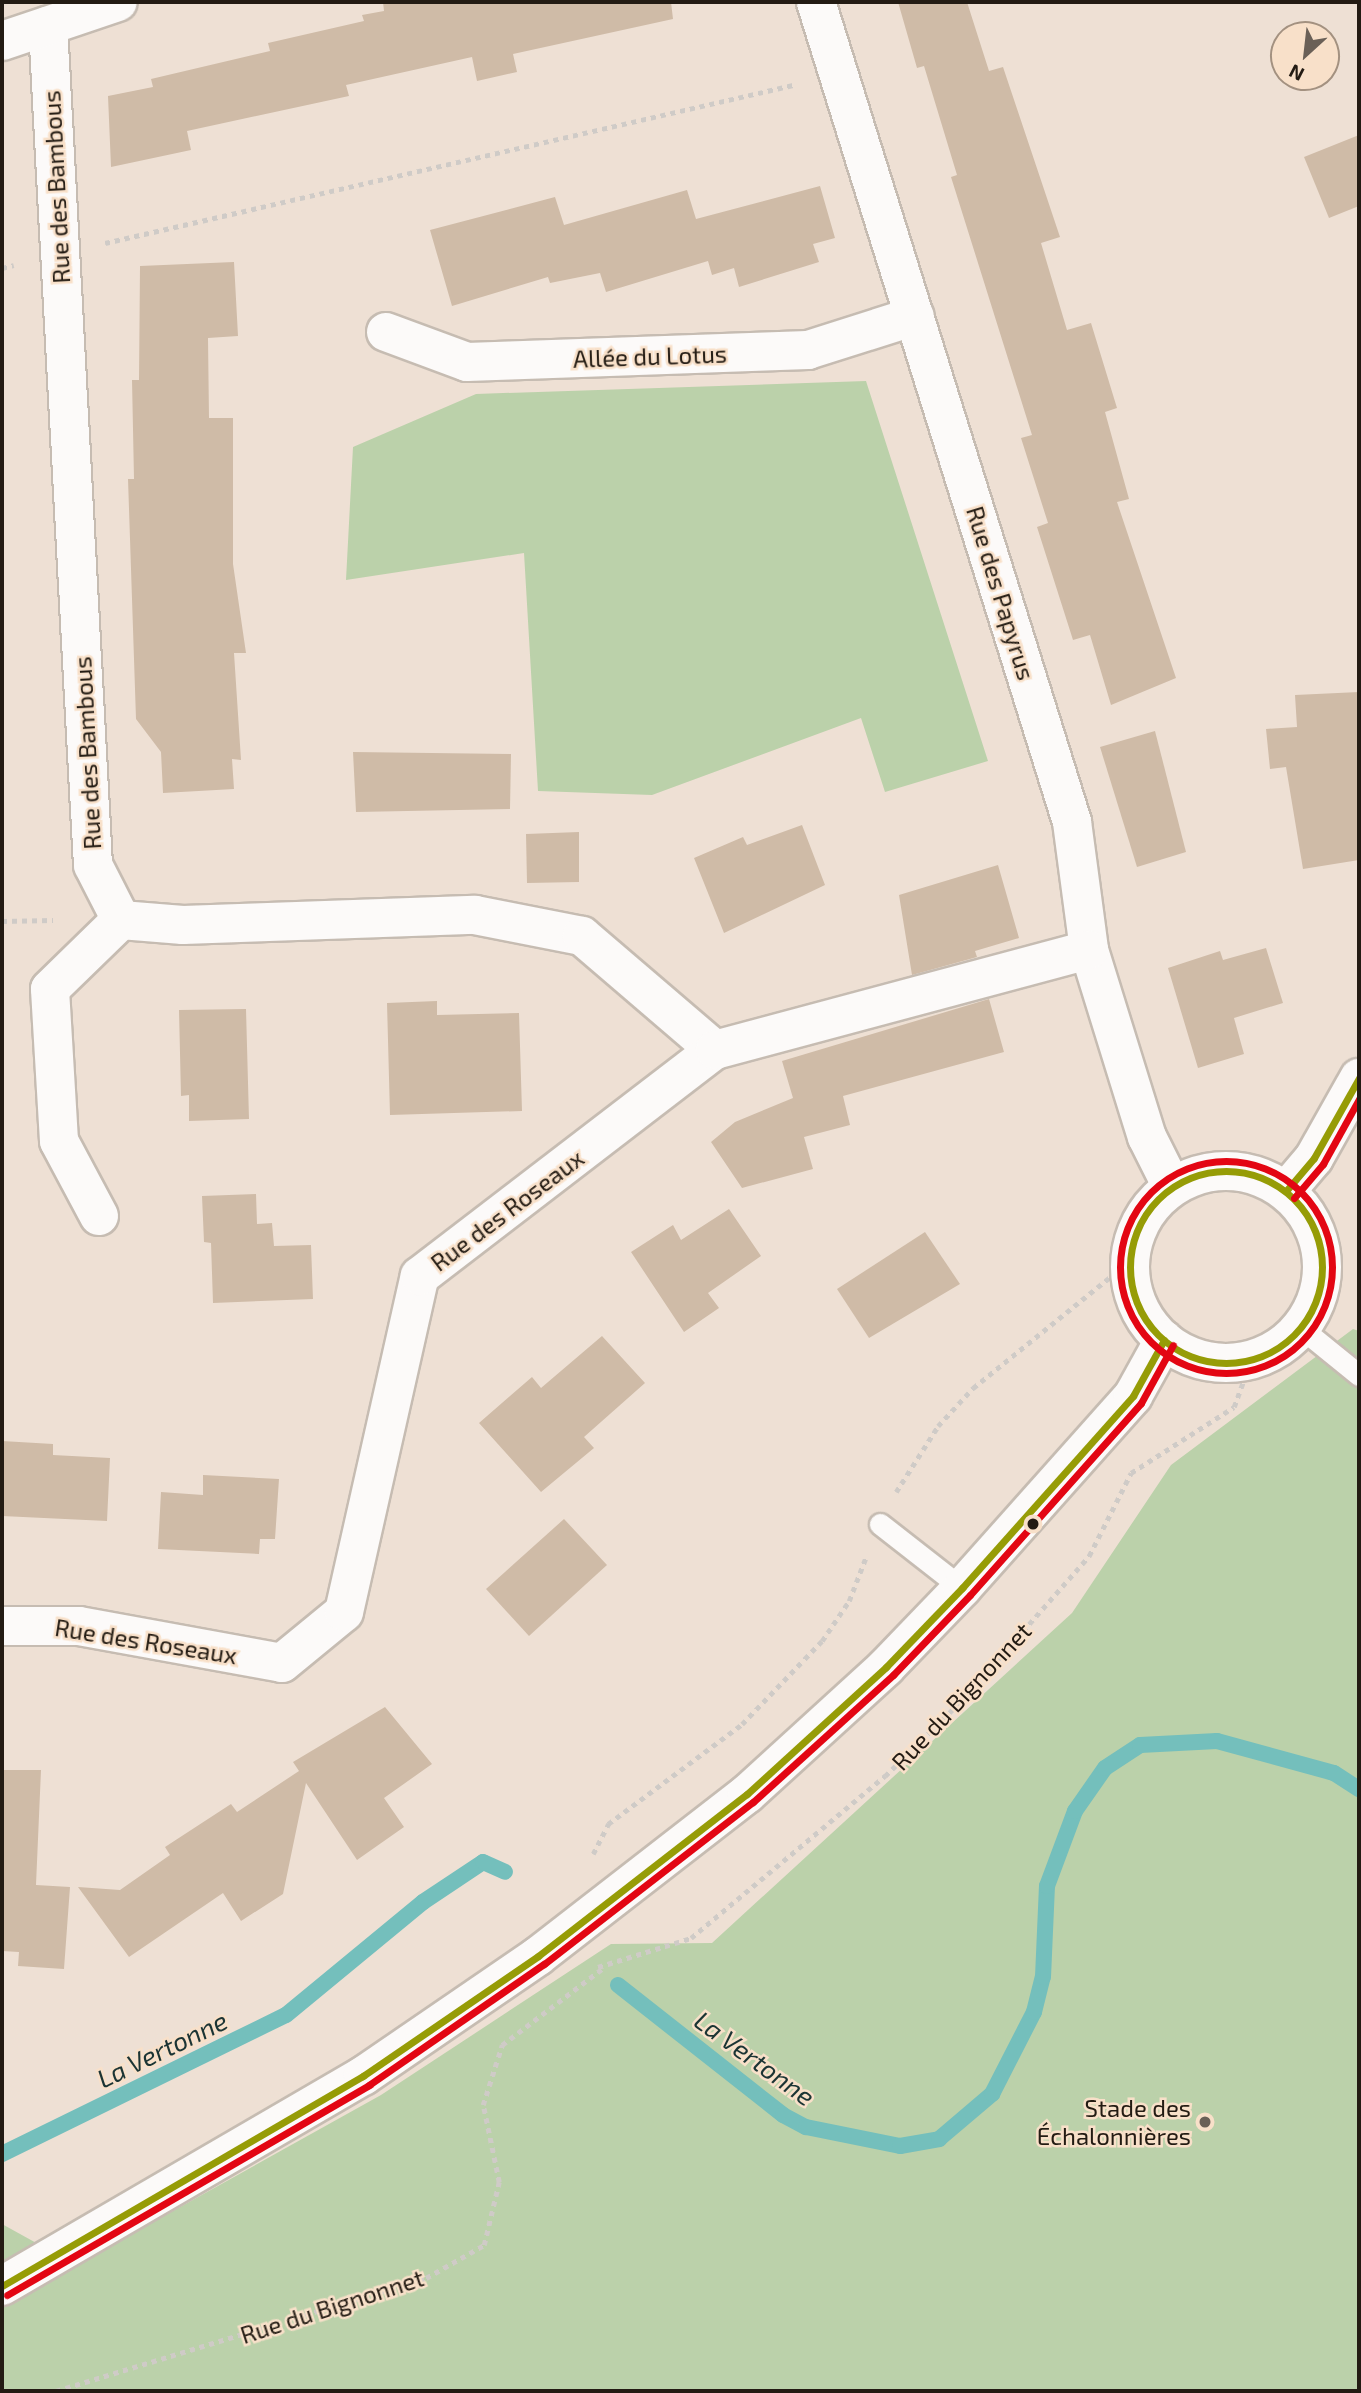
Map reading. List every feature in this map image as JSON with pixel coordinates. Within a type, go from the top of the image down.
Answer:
[{"type":"street","points":[[2,41],[118,2]]},
{"type":"street","name":"Rue des Papyrus","points":[[816,2],[1072,822],[1089,950],[1147,1137],[1172,1187]]},
{"type":"street","name":"Rue des Bambous","points":[[48,26],[93,865],[121,920]]},
{"type":"street","name":"Allée du Lotus","points":[[386,332],[467,362],[808,350],[915,316]]},
{"type":"street","points":[[99,1216],[59,1141],[50,989],[121,920],[183,925],[475,915],[582,936],[715,1050]]},
{"type":"street","name":"Rue des Roseaux","points":[[2,1626],[79,1626],[282,1663],[344,1612],[420,1276],[715,1050],[1089,950]]},
{"type":"street","points":[[1286,1191],[1314,1158],[1359,1078]]},
{"type":"street","points":[[1229,1170],[1259,1176],[1286,1191],[1307,1213],[1320,1241],[1323,1271],[1317,1302],[1301,1328],[1279,1348],[1251,1360],[1210,1361],[1164,1340],[1144,1318],[1132,1291],[1130,1261],[1135,1233],[1150,1207],[1172,1187],[1199,1174],[1229,1170]]},
{"type":"street","points":[[2,2286],[363,2076],[538,1956],[747,1794],[886,1667],[961,1588],[1133,1396],[1164,1340]]},
{"type":"lane","points":[[1301,1328],[1359,1375]]},
{"type":"lane","points":[[880,1524],[961,1588]]},
{"type":"path","points":[[2,268],[792,82],[796,95]]},
{"type":"path","points":[[587,1866],[608,1824],[742,1724],[822,1641],[849,1601],[880,1524],[909,1466],[973,1388],[1130,1261]]},
{"type":"path","name":"Rue du Bignonnet","points":[[57,2391],[426,2278],[484,2245],[499,2182],[483,2105],[502,2045],[604,1968],[691,1938],[885,1776],[963,1699],[1089,1556],[1131,1474],[1234,1408],[1251,1360]]},
{"type":"path","name":"Rue du Bignonnet","points":[[538,1956],[604,1968]]},
{"type":"green space","points":[[866,381],[988,761],[885,792],[861,718],[652,795],[538,791],[524,553],[346,580],[353,447],[476,394]]},
{"type":"green space","points":[[1353,1329],[1359,1331],[1359,2391],[2,2391],[2,2224],[76,2265],[381,2095],[611,1944],[712,1943],[1072,1613],[1171,1465]]},
{"type":"building","points":[[383,2],[671,2],[673,19],[513,54],[517,72],[477,81],[472,57],[346,85],[349,96],[187,131],[191,150],[111,167],[108,96],[153,87],[151,79],[270,51],[268,43],[364,21],[362,15],[384,11]]},
{"type":"building","points":[[898,2],[967,2],[989,71],[1003,67],[1060,237],[1041,243],[1067,330],[1091,323],[1117,408],[1105,412],[1129,499],[1117,502],[1176,678],[1111,705],[1090,635],[1073,640],[1037,527],[1048,523],[1021,438],[1032,435],[951,177],[957,175],[924,66],[917,68]]},
{"type":"building","points":[[1359,135],[1359,206],[1329,218],[1304,157]]},
{"type":"building","points":[[820,186],[835,238],[813,244],[819,262],[739,287],[734,268],[712,275],[708,261],[606,292],[600,273],[550,283],[548,277],[452,306],[430,230],[555,197],[564,225],[687,190],[696,219]]},
{"type":"building","points":[[234,262],[238,336],[208,338],[209,418],[233,418],[233,564],[246,653],[234,653],[241,760],[232,759],[234,789],[163,793],[161,752],[136,719],[128,479],[134,479],[132,380],[139,380],[140,266]]},
{"type":"building","points":[[1359,692],[1359,860],[1303,869],[1286,767],[1270,769],[1266,729],[1297,727],[1295,695]]},
{"type":"building","points":[[1155,731],[1186,852],[1137,867],[1100,747]]},
{"type":"building","points":[[353,752],[511,754],[510,809],[356,812]]},
{"type":"building","points":[[802,825],[825,885],[724,933],[694,858],[743,837],[747,845]]},
{"type":"building","points":[[579,832],[579,882],[527,883],[526,834]]},
{"type":"building","points":[[998,865],[1019,938],[975,951],[977,957],[912,975],[899,895]]},
{"type":"building","points":[[1266,948],[1283,1003],[1234,1018],[1244,1054],[1198,1068],[1168,968],[1220,951],[1223,960]]},
{"type":"building","points":[[989,999],[1004,1052],[843,1096],[850,1125],[804,1137],[813,1169],[742,1188],[711,1142],[735,1122],[793,1098],[782,1061]]},
{"type":"building","points":[[437,1001],[437,1015],[519,1013],[522,1111],[390,1115],[387,1003]]},
{"type":"building","points":[[246,1009],[249,1119],[189,1121],[189,1095],[181,1096],[179,1010]]},
{"type":"building","points":[[256,1194],[257,1224],[272,1223],[274,1246],[311,1245],[313,1299],[213,1303],[211,1243],[204,1242],[202,1196]]},
{"type":"building","points":[[729,1209],[761,1256],[708,1293],[719,1308],[684,1332],[631,1252],[673,1225],[681,1240]]},
{"type":"building","points":[[925,1232],[960,1284],[869,1338],[837,1289]]},
{"type":"building","points":[[602,1336],[645,1383],[584,1437],[594,1448],[541,1492],[479,1423],[532,1377],[541,1388]]},
{"type":"building","points":[[2,1441],[53,1444],[53,1455],[110,1458],[107,1521],[2,1516]]},
{"type":"building","points":[[203,1475],[279,1479],[275,1539],[260,1539],[259,1554],[158,1549],[161,1492],[203,1495]]},
{"type":"building","points":[[564,1519],[607,1565],[529,1636],[486,1589]]},
{"type":"building","points":[[385,1707],[432,1764],[384,1798],[404,1827],[357,1860],[306,1783],[283,1894],[241,1921],[223,1893],[129,1957],[78,1887],[120,1890],[170,1855],[165,1847],[231,1804],[237,1812],[299,1771],[293,1762]]},
{"type":"building","points":[[2,1770],[41,1770],[36,1885],[70,1887],[64,1969],[18,1966],[19,1952],[2,1951]]},
{"type":"waterway","name":"La Vertonne","points":[[618,1985],[783,2115],[806,2127],[900,2146],[939,2139],[992,2094],[1034,2012],[1043,1977],[1047,1886],[1075,1811],[1105,1768],[1140,1745],[1217,1741],[1334,1773],[1359,1789]]},
{"type":"waterway","name":"La Vertonne","points":[[2,2154],[286,2015],[423,1902],[483,1862],[505,1872]]},
{"type":"transit line","points":[[1286,1191],[1314,1158],[1359,1078]]},
{"type":"transit line","points":[[1294,1198],[1323,1164],[1359,1099]]},
{"type":"transit line","points":[[1226,1161],[1267,1169],[1301,1192],[1324,1226],[1332,1267],[1324,1308],[1301,1342],[1267,1365],[1226,1373],[1185,1365],[1151,1342],[1128,1308],[1120,1267],[1128,1226],[1151,1192],[1185,1169],[1226,1161]]},
{"type":"transit line","points":[[1226,1171],[1263,1178],[1294,1199],[1315,1230],[1322,1267],[1315,1304],[1294,1335],[1263,1356],[1226,1363],[1189,1356],[1158,1335],[1137,1304],[1130,1267],[1137,1230],[1158,1199],[1189,1178],[1226,1171]]},
{"type":"transit line","points":[[2,2286],[363,2076],[538,1956],[747,1794],[886,1667],[962,1588],[1133,1396],[1164,1340]]},
{"type":"transit line","points":[[7,2295],[369,2085],[544,1964],[753,1802],[893,1675],[970,1595],[1141,1403],[1173,1345]]},
{"type":"place","name":"Stade des Échalonnières","points":[[1205,2122]]}]
